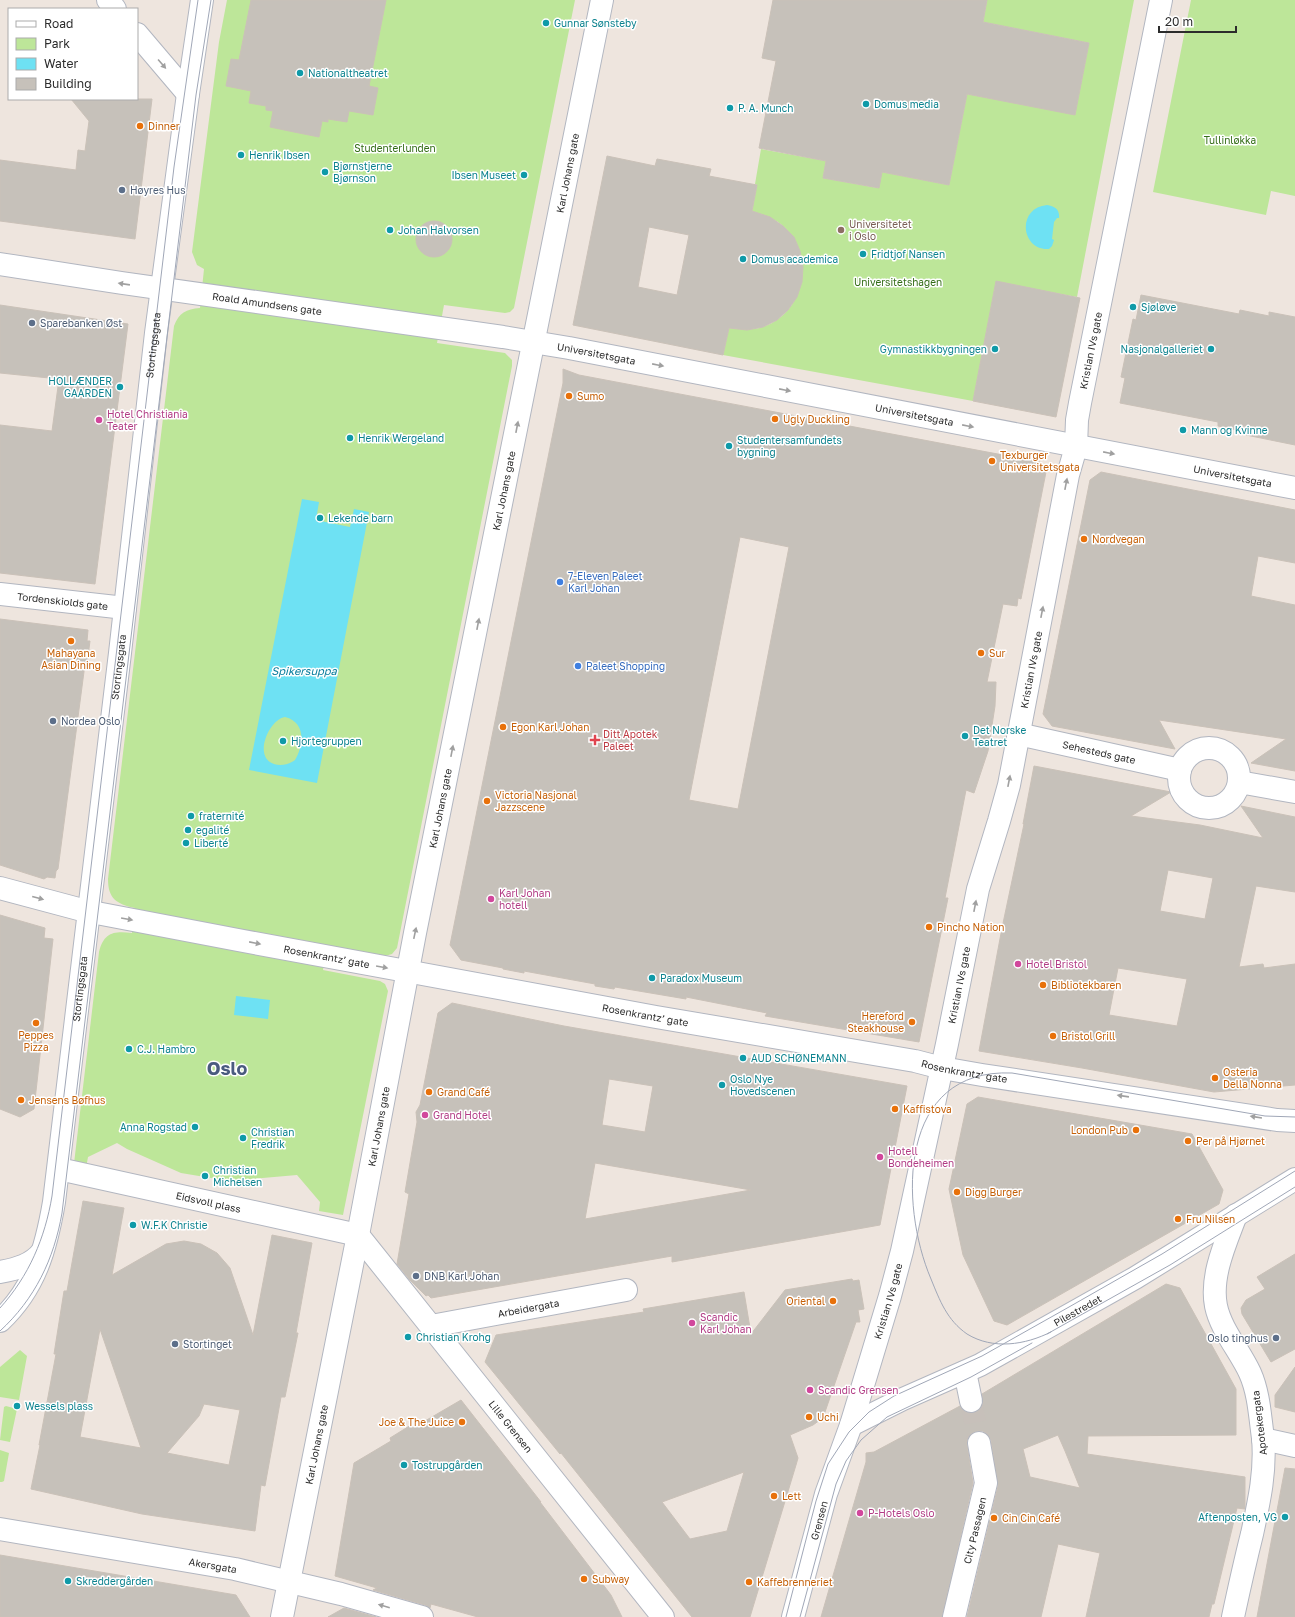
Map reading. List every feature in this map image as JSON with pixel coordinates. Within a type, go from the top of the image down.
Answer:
[{"type":"street","points":[[108,0],[114,8]]},
{"type":"street","name":"Stortingsgata","points":[[0,1321],[23,1294],[37,1270],[50,1229],[59,1169],[163,289],[188,94],[202,0]]},
{"type":"street","name":"Karl Johans gate","points":[[282,1617],[358,1235],[408,972],[602,0]]},
{"type":"street","name":"Kristian IVs gate","points":[[852,1426],[892,1288],[942,1068],[978,890],[1000,821],[1009,785],[1068,475],[1076,447],[1077,420],[1080,402],[1161,0]]},
{"type":"street","points":[[138,35],[188,94]]},
{"type":"street","name":"Roald Amundsens gate","points":[[0,264],[534,342]]},
{"type":"street","name":"Universitetsgata","points":[[534,342],[1295,488]]},
{"type":"street","name":"Tordenskiolds gate","points":[[0,594],[125,608]]},
{"type":"street","name":"Sehesteds gate","points":[[1018,734],[1180,770]]},
{"type":"street","points":[[1210,748],[1220,750],[1227,754],[1234,762],[1238,771],[1239,782],[1232,797],[1224,804],[1214,808],[1204,807],[1197,805],[1188,799],[1182,791],[1180,770],[1190,755],[1199,750],[1210,748]]},
{"type":"street","points":[[1239,782],[1295,792]]},
{"type":"street","name":"Rosenkrantz’ gate","points":[[0,888],[89,912],[408,972],[915,1061],[942,1068],[1277,1120],[1295,1121]]},
{"type":"street","name":"Eidsvoll plass","points":[[59,1169],[358,1235]]},
{"type":"street","name":"Pilestredet","points":[[852,1426],[890,1405],[980,1365],[1135,1278],[1295,1179]]},
{"type":"street","name":"Apotekergata","points":[[1233,1617],[1264,1467],[1263,1439],[1255,1389],[1250,1373],[1220,1318],[1216,1305],[1215,1292],[1217,1273],[1236,1215]]},
{"type":"street","name":"Lille Grensen","points":[[358,1235],[664,1617]]},
{"type":"street","points":[[0,1272],[28,1264],[42,1252]]},
{"type":"street","name":"Arbeidergata","points":[[431,1326],[626,1290]]},
{"type":"street","points":[[965,1372],[971,1400]]},
{"type":"street","name":"Grensen","points":[[793,1617],[826,1494],[852,1426]]},
{"type":"street","points":[[1263,1439],[1295,1446]]},
{"type":"street","name":"City Passagen","points":[[954,1617],[986,1483],[978,1443]]},
{"type":"street","name":"Akersgata","points":[[0,1529],[235,1569],[422,1617]]},
{"type":"green space","name":"Studenterlunden","points":[[227,0],[575,0],[514,308],[510,312],[505,313],[444,305],[437,343],[505,353],[512,360],[512,366],[397,948],[392,954],[385,956],[327,945],[323,970],[380,981],[385,984],[388,991],[343,1215],[319,1211],[320,1202],[297,1175],[229,1181],[181,1173],[117,1143],[88,1157],[85,1174],[73,1172],[99,952],[104,940],[111,934],[120,932],[132,933],[135,908],[114,899],[108,886],[108,879],[174,326],[178,318],[184,312],[191,309],[200,308],[204,269],[197,265],[192,252],[219,42]]},
{"type":"green space","name":"Universitetshagen","points":[[987,0],[1134,0],[1077,297],[996,282],[973,401],[723,355],[729,328],[754,329],[777,320],[788,310],[796,297],[801,282],[802,267],[800,251],[793,237],[779,223],[752,211],[757,185],[755,184],[761,149],[826,161],[823,178],[878,188],[882,172],[949,185],[967,94],[1075,114],[1089,43],[983,22]]},
{"type":"green space","name":"Tullinløkka","points":[[1191,0],[1295,0],[1295,196],[1271,191],[1266,215],[1153,192]]},
{"type":"green space","points":[[20,1350],[27,1356],[19,1400],[0,1397],[0,1367]]},
{"type":"green space","points":[[6,1406],[17,1409],[10,1442],[0,1440],[4,1407]]},
{"type":"green space","points":[[0,1450],[9,1453],[4,1481],[2,1482],[0,1482]]},
{"type":"water","points":[[1047,205],[1052,206],[1059,213],[1059,218],[1057,218],[1054,222],[1052,239],[1054,240],[1049,249],[1040,248],[1033,243],[1028,237],[1026,229],[1030,213],[1037,208]]},
{"type":"water","name":"Spikersuppa","points":[[302,499],[319,502],[316,520],[350,527],[354,509],[369,512],[317,783],[249,770]],"holes":[[[285,717],[292,720],[300,729],[301,741],[298,754],[295,760],[291,763],[276,765],[268,761],[265,757],[265,741],[269,730],[276,721]]]},
{"type":"water","points":[[236,996],[270,1000],[268,1019],[234,1015]]},
{"type":"building","name":"Nationaltheatret","points":[[251,0],[386,0],[369,86],[378,88],[373,115],[349,111],[347,122],[328,119],[328,122],[322,121],[319,137],[270,127],[273,111],[266,110],[266,106],[249,103],[251,91],[226,86],[231,59],[239,60]]},
{"type":"building","name":"Domus media","points":[[773,0],[987,0],[983,22],[1089,43],[1075,115],[967,94],[949,185],[882,172],[879,188],[823,178],[826,161],[759,148],[776,61],[762,58]]},
{"type":"building","points":[[152,99],[135,239],[0,221],[0,160],[76,170],[78,150],[85,151],[89,121],[72,100]]},
{"type":"building","name":"Domus academica","points":[[607,156],[655,166],[657,159],[711,169],[709,176],[757,185],[752,211],[770,217],[783,226],[794,237],[800,251],[803,267],[802,282],[797,297],[788,310],[777,320],[763,327],[747,330],[729,328],[723,355],[573,325]],"holes":[[[649,227],[689,235],[677,295],[638,287]]]},
{"type":"building","points":[[438,221],[447,226],[451,232],[451,246],[447,252],[438,257],[430,257],[421,252],[417,246],[416,235],[421,226],[427,222]]},
{"type":"building","name":"Gymnastikkbygningen","points":[[996,281],[1080,298],[1056,417],[973,401]]},
{"type":"building","name":"Nasjonalgalleriet","points":[[1141,295],[1239,314],[1240,310],[1269,316],[1269,312],[1295,317],[1295,445],[1246,435],[1247,432],[1218,426],[1218,422],[1120,403],[1125,378],[1121,377],[1133,319],[1136,320]]},
{"type":"building","points":[[0,305],[128,324],[95,584],[0,573],[0,425],[52,431],[59,379],[0,373]]},
{"type":"building","points":[[563,369],[579,375],[1040,462],[1046,472],[1021,599],[1018,598],[1017,606],[1003,604],[987,682],[996,682],[995,706],[988,751],[974,793],[966,790],[945,898],[948,898],[919,1042],[765,1016],[767,1013],[686,997],[686,999],[615,987],[614,989],[524,971],[524,973],[503,969],[461,960],[450,945],[563,383]],"holes":[[[740,537],[789,547],[738,809],[689,800]]]},
{"type":"building","points":[[1101,472],[1295,510],[1295,563],[1258,556],[1251,596],[1295,605],[1295,771],[1251,763],[1286,739],[1159,720],[1175,749],[1052,726],[1043,714],[1090,480]]},
{"type":"building","points":[[0,619],[88,630],[87,641],[90,641],[87,664],[85,664],[58,869],[56,871],[55,878],[47,877],[44,879],[0,865]]},
{"type":"building","points":[[1034,766],[1171,792],[1131,816],[1200,825],[1263,838],[1241,806],[1295,817],[1295,892],[1256,886],[1239,967],[1263,964],[1264,968],[1295,964],[1295,1085],[1214,1092],[979,1051]],"holes":[[[1168,870],[1213,878],[1205,919],[1160,911]],[[1118,968],[1187,979],[1177,1026],[1109,1015]]]},
{"type":"building","points":[[0,915],[45,928],[44,938],[53,939],[34,1109],[20,1117],[0,1109]]},
{"type":"building","points":[[452,1003],[564,1026],[907,1086],[880,1225],[672,1262],[672,1256],[431,1298],[428,1295],[426,1296],[397,1264],[409,1194],[405,1192],[417,1122],[416,1112],[420,1105],[438,1013]],"holes":[[[609,1079],[653,1086],[645,1132],[602,1125]],[[595,1163],[751,1190],[585,1219]]]},
{"type":"building","points":[[978,1097],[1192,1134],[1223,1190],[1219,1204],[1007,1325],[994,1321],[963,1255],[949,1189],[967,1104]]},
{"type":"building","name":"Stortinget","points":[[83,1201],[124,1208],[112,1275],[166,1244],[184,1241],[201,1244],[217,1253],[230,1268],[253,1335],[272,1235],[312,1243],[296,1333],[298,1333],[285,1397],[281,1397],[265,1486],[261,1485],[255,1531],[142,1514],[31,1489],[56,1354],[54,1354],[64,1291],[67,1291]],"holes":[[[100,1329],[141,1448],[80,1437]],[[204,1404],[240,1410],[229,1465],[167,1453],[199,1416]]]},
{"type":"building","name":"Oslo tinghus","points":[[1295,1254],[1295,1349],[1271,1362],[1242,1314],[1241,1308],[1246,1300],[1265,1289],[1257,1277]]},
{"type":"building","points":[[852,1279],[853,1281],[859,1280],[864,1309],[858,1310],[860,1322],[856,1322],[825,1412],[820,1420],[813,1425],[790,1435],[798,1458],[750,1617],[692,1617],[561,1453],[560,1454],[485,1362],[496,1335],[644,1312],[643,1309],[744,1292],[751,1334],[785,1290]],"holes":[[[744,1472],[727,1531],[690,1539],[662,1502]]]},
{"type":"building","points":[[1166,1284],[1180,1288],[1236,1389],[1236,1435],[1088,1436],[1087,1454],[1245,1477],[1245,1509],[1237,1508],[1214,1604],[1212,1604],[1209,1617],[1086,1617],[1100,1553],[1058,1544],[1041,1617],[967,1617],[998,1486],[991,1440],[983,1431],[977,1431],[971,1434],[967,1439],[973,1483],[942,1617],[821,1617],[866,1462],[866,1453],[874,1452],[960,1406],[962,1410],[967,1413],[979,1411],[983,1405],[982,1394]],"holes":[[[1058,1435],[1080,1488],[1030,1477],[1023,1449]]]},
{"type":"building","points":[[1295,1367],[1295,1412],[1275,1407],[1275,1395]]},
{"type":"building","points":[[461,1400],[541,1502],[611,1595],[622,1617],[478,1617],[431,1604],[430,1608],[425,1605],[373,1590],[377,1588],[335,1576],[354,1463],[391,1441],[390,1438],[411,1425],[413,1428]]},
{"type":"building","name":"Aftenposten, VG","points":[[1285,1468],[1295,1469],[1295,1617],[1257,1617]]},
{"type":"building","points":[[0,1555],[236,1595],[250,1617],[0,1617]]},
{"type":"building","points":[[344,1608],[376,1617],[328,1617]]},
{"type":"tunnel","points":[[971,1401],[979,1443]]},
{"type":"tram line","points":[[0,1308],[19,1283],[34,1256],[45,1227],[52,1196],[174,167],[198,0]]},
{"type":"tram line","points":[[0,1331],[23,1306],[41,1277],[54,1246],[62,1213],[196,95],[211,0]]},
{"type":"tram line","points":[[1051,1332],[1020,1343],[998,1344],[977,1339],[967,1334],[954,1323],[945,1310],[931,1279],[921,1248],[914,1214],[913,1180],[917,1146],[928,1116],[947,1093],[974,1077],[1012,1073],[1265,1116],[1295,1117]]},
{"type":"tram line","points":[[786,1617],[816,1501],[828,1464],[849,1432],[869,1412],[894,1396],[982,1356],[1069,1307],[1162,1254],[1295,1171]]},
{"type":"tram line","points":[[1047,1334],[1170,1265],[1295,1187]]},
{"type":"tram line","points":[[800,1617],[836,1484],[846,1461],[861,1440],[887,1417],[971,1377],[1032,1343]]},
{"type":"place","name":"Gunnar Sønsteby","points":[[546,23]]},
{"type":"place","name":"Nationaltheatret","points":[[300,73]]},
{"type":"place","name":"Domus media","points":[[866,104]]},
{"type":"place","name":"P. A. Munch","points":[[730,108]]},
{"type":"place","name":"Dinner","points":[[140,126]]},
{"type":"place","name":"Henrik Ibsen","points":[[241,155]]},
{"type":"place","name":"Bjørnstjerne Bjørnson","points":[[325,172]]},
{"type":"place","name":"Ibsen Museet","points":[[524,175]]},
{"type":"place","name":"Høyres Hus","points":[[122,190]]},
{"type":"place","name":"Johan Halvorsen","points":[[390,230]]},
{"type":"place","name":"Universitetet i Oslo","points":[[841,230]]},
{"type":"place","name":"Fridtjof Nansen","points":[[863,254]]},
{"type":"place","name":"Domus academica","points":[[743,259]]},
{"type":"place","name":"Sjøløve","points":[[1133,307]]},
{"type":"place","name":"Sparebanken Øst","points":[[32,323]]},
{"type":"place","name":"Gymnastikkbygningen","points":[[995,349]]},
{"type":"place","name":"Nasjonalgalleriet","points":[[1211,349]]},
{"type":"place","name":"HOLLÆNDER GAARDEN","points":[[120,387]]},
{"type":"place","name":"Sumo","points":[[569,396]]},
{"type":"place","name":"Ugly Duckling","points":[[775,419]]},
{"type":"place","name":"Hotel Christiania Teater","points":[[99,420]]},
{"type":"place","name":"Mann og Kvinne","points":[[1183,430]]},
{"type":"place","name":"Henrik Wergeland","points":[[350,438]]},
{"type":"place","name":"Studentersamfundets bygning","points":[[729,446]]},
{"type":"place","name":"Texburger Universitetsgata","points":[[992,461]]},
{"type":"place","name":"Lekende barn","points":[[320,518]]},
{"type":"place","name":"Nordvegan","points":[[1084,539]]},
{"type":"place","name":"7-Eleven Paleet Karl Johan","points":[[560,582]]},
{"type":"place","name":"Mahayana Asian Dining","points":[[71,641]]},
{"type":"place","name":"Sur","points":[[981,653]]},
{"type":"place","name":"Paleet Shopping","points":[[578,666]]},
{"type":"place","name":"Nordea Oslo","points":[[53,721]]},
{"type":"place","name":"Egon Karl Johan","points":[[503,727]]},
{"type":"place","name":"Det Norske Teatret","points":[[965,736]]},
{"type":"place","name":"Ditt Apotek Paleet","points":[[595,740]]},
{"type":"place","name":"Hjortegruppen","points":[[283,741]]},
{"type":"place","name":"Victoria Nasjonal Jazzscene","points":[[487,801]]},
{"type":"place","name":"fraternité","points":[[191,816]]},
{"type":"place","name":"egalité","points":[[188,830]]},
{"type":"place","name":"Liberté","points":[[186,843]]},
{"type":"place","name":"Karl Johan hotell","points":[[491,899]]},
{"type":"place","name":"Pincho Nation","points":[[929,927]]},
{"type":"place","name":"Hotel Bristol","points":[[1018,964]]},
{"type":"place","name":"Paradox Museum","points":[[652,978]]},
{"type":"place","name":"Bibliotekbaren","points":[[1043,985]]},
{"type":"place","name":"Hereford Steakhouse","points":[[912,1022]]},
{"type":"place","name":"Peppes Pizza","points":[[36,1023]]},
{"type":"place","name":"Bristol Grill","points":[[1053,1036]]},
{"type":"place","name":"C.J. Hambro","points":[[129,1049]]},
{"type":"place","name":"AUD SCHØNEMANN","points":[[743,1058]]},
{"type":"place","name":"Osteria Della Nonna","points":[[1215,1078]]},
{"type":"place","name":"Oslo Nye Hovedscenen","points":[[722,1085]]},
{"type":"place","name":"Grand Café","points":[[429,1092]]},
{"type":"place","name":"Jensens Bøfhus","points":[[21,1100]]},
{"type":"place","name":"Kaffistova","points":[[895,1109]]},
{"type":"place","name":"Grand Hotel","points":[[425,1115]]},
{"type":"place","name":"Anna Rogstad","points":[[195,1127]]},
{"type":"place","name":"London Pub","points":[[1136,1130]]},
{"type":"place","name":"Christian Fredrik","points":[[243,1138]]},
{"type":"place","name":"Per på Hjørnet","points":[[1188,1141]]},
{"type":"place","name":"Hotell Bondeheimen","points":[[880,1157]]},
{"type":"place","name":"Christian Michelsen","points":[[205,1176]]},
{"type":"place","name":"Digg Burger","points":[[957,1192]]},
{"type":"place","name":"Fru Nilsen","points":[[1178,1219]]},
{"type":"place","name":"W.F.K Christie","points":[[133,1225]]},
{"type":"place","name":"DNB Karl Johan","points":[[416,1276]]},
{"type":"place","name":"Oriental","points":[[833,1301]]},
{"type":"place","name":"Scandic Karl Johan","points":[[692,1323]]},
{"type":"place","name":"Christian Krohg","points":[[408,1337]]},
{"type":"place","name":"Oslo tinghus","points":[[1276,1338]]},
{"type":"place","name":"Stortinget","points":[[175,1344]]},
{"type":"place","name":"Scandic Grensen","points":[[810,1390]]},
{"type":"place","name":"Wessels plass","points":[[17,1406]]},
{"type":"place","name":"Uchi","points":[[809,1417]]},
{"type":"place","name":"Joe & The Juice","points":[[462,1422]]},
{"type":"place","name":"Tostrupgården","points":[[404,1465]]},
{"type":"place","name":"Lett","points":[[774,1496]]},
{"type":"place","name":"P-Hotels Oslo","points":[[860,1513]]},
{"type":"place","name":"Aftenposten, VG","points":[[1285,1517]]},
{"type":"place","name":"Cin Cin Café","points":[[994,1518]]},
{"type":"place","name":"Subway","points":[[584,1579]]},
{"type":"place","name":"Skreddergården","points":[[68,1581]]},
{"type":"place","name":"Kaffebrenneriet","points":[[749,1582]]},
{"type":"district","name":"Oslo","points":[[227,1068]]}]
